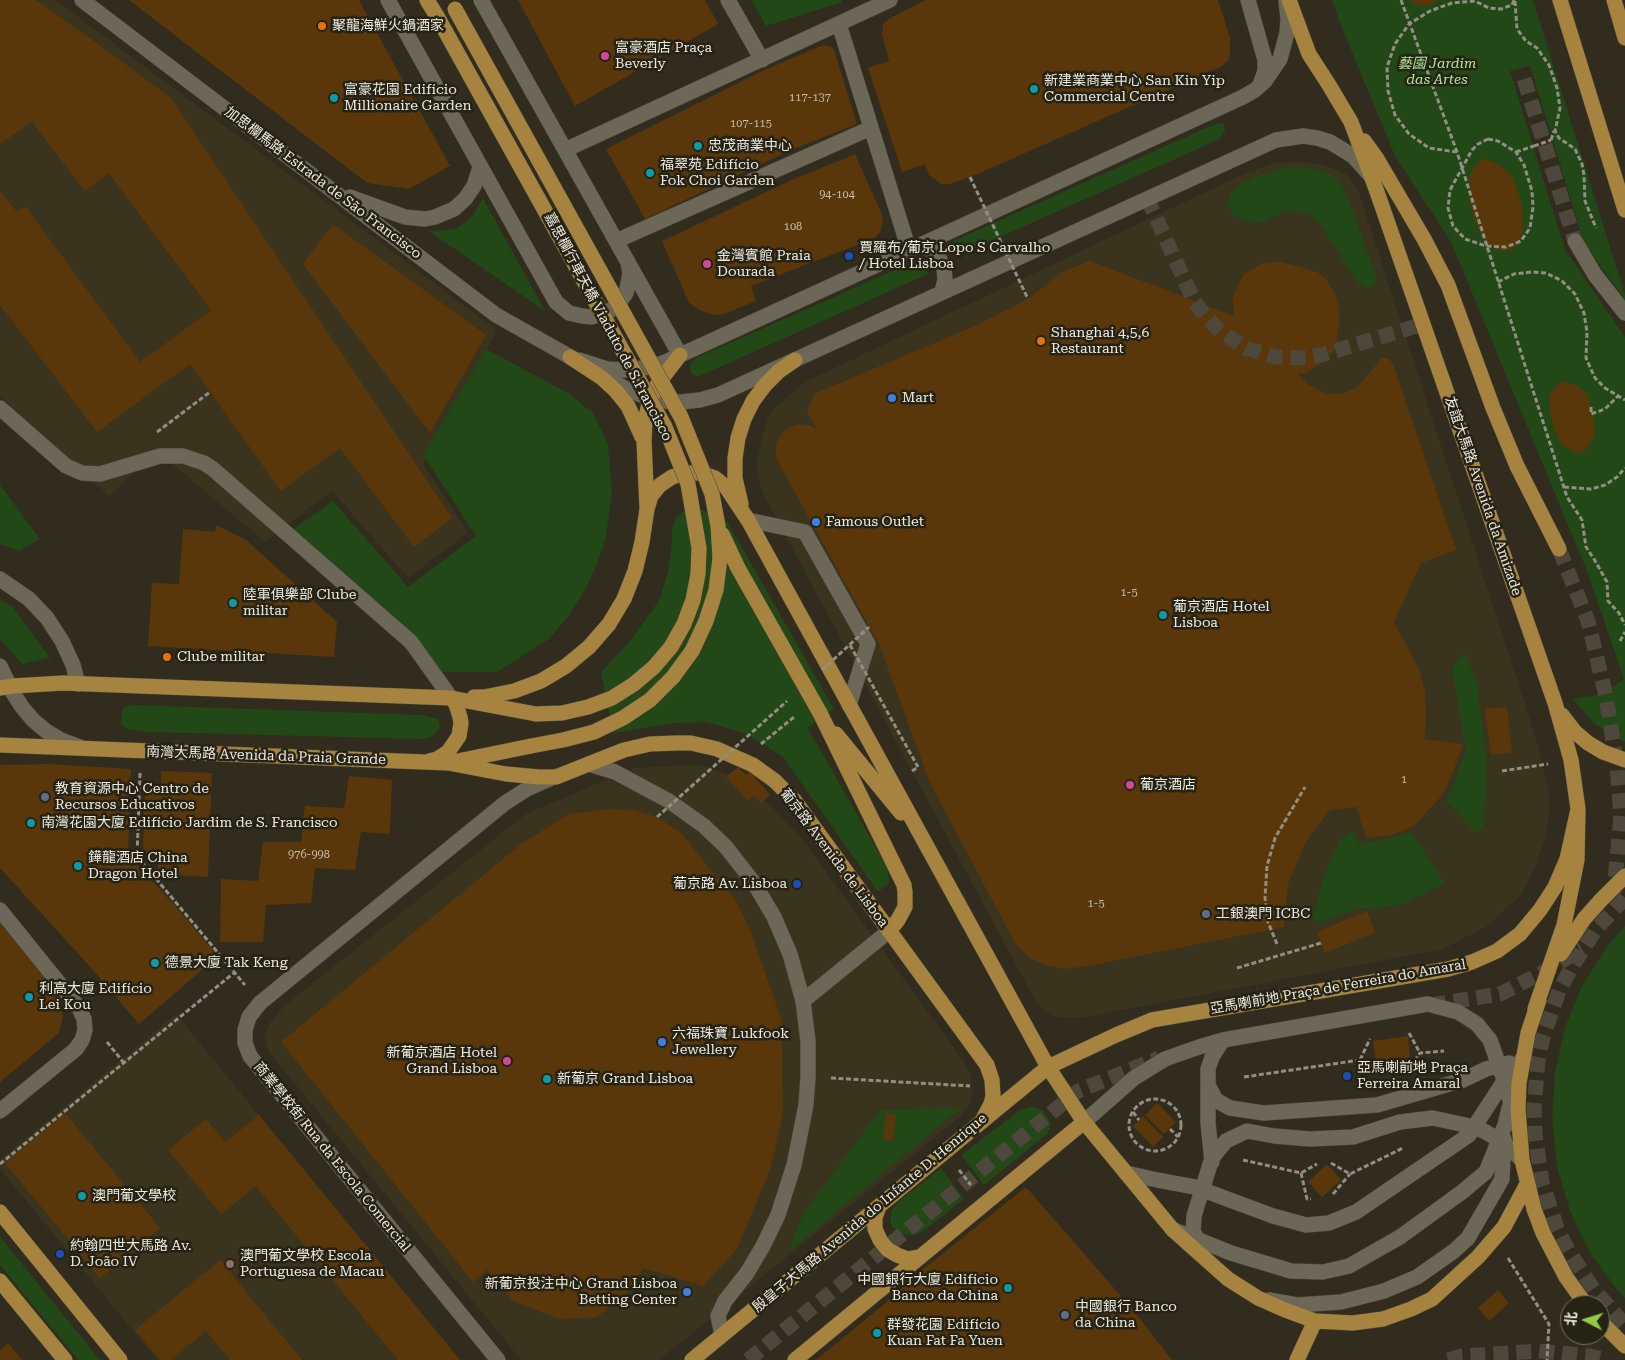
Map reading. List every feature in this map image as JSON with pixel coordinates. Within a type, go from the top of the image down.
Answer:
[{"type":"main road","name":"嘉思欄行車天橋 Viaduto de S.Francisco","points":[[428,0],[665,427],[688,484],[700,548],[693,600],[671,647],[654,667],[634,684],[612,698],[588,707],[562,713],[536,714],[453,698]]},
{"type":"main road","name":"友誼大馬路 Avenida da Amizade","points":[[1287,0],[1309,54],[1330,85],[1351,122],[1555,703],[1571,760],[1578,809],[1577,860],[1564,925],[1535,1009]]},
{"type":"main road","points":[[1560,0],[1625,210]]},
{"type":"main road","points":[[1614,0],[1625,38]]},
{"type":"main road","name":"嘉思欄行車天橋 Viaduto de S.Francisco","points":[[454,4],[681,417],[712,494],[718,526],[720,558],[716,590],[706,621],[692,650],[673,677],[650,700],[623,718],[594,732],[531,746]]},
{"type":"main road","points":[[1351,122],[1396,191],[1448,284],[1517,466],[1559,549]]},
{"type":"main road","points":[[5,687],[78,684],[453,698],[484,697],[514,691],[549,676],[566,666],[589,647],[609,624],[624,599],[635,572],[647,509],[645,422],[657,385],[680,355]]},
{"type":"main road","points":[[570,357],[602,378],[616,391],[628,406],[644,441]]},
{"type":"main road","points":[[747,518],[739,497],[735,478],[738,438],[744,419],[753,401],[779,371],[795,360]]},
{"type":"main road","points":[[647,509],[652,496],[660,485],[672,477],[686,473],[701,473],[715,478],[726,487],[747,518],[1048,1067],[1084,1122],[1173,1230],[1228,1279],[1258,1298],[1315,1320],[1353,1323],[1383,1319],[1432,1299],[1478,1257],[1504,1227],[1526,1184]]},
{"type":"main road","name":"嘉思欄行車天橋 Viaduto de S.Francisco","points":[[718,526],[738,568],[820,714]]},
{"type":"main road","points":[[424,762],[443,756],[459,736],[461,723],[453,698]]},
{"type":"main road","points":[[1555,703],[1575,732],[1588,743],[1603,752],[1625,760]]},
{"type":"main road","points":[[820,714],[925,842]]},
{"type":"main road","points":[[820,714],[904,885],[906,892],[905,907],[889,931]]},
{"type":"main road","name":"葡京路 Avenida de Lisboa","points":[[448,763],[506,774],[556,777],[637,747],[650,744],[677,743],[697,744],[716,749],[753,765],[775,781],[794,800],[987,1065],[993,1088],[991,1104],[984,1118],[978,1124]]},
{"type":"main road","name":"南灣大馬路 Avenida da Praia Grande","points":[[0,745],[448,763],[531,746]]},
{"type":"main road","name":"亞馬喇前地 Praça de Ferreira do Amaral","points":[[1048,1067],[1152,1020],[1448,969],[1472,962],[1497,951],[1520,934],[1540,910],[1555,886],[1567,859],[1578,809]]},
{"type":"main road","points":[[1579,1295],[1553,1255],[1543,1233],[1526,1184],[1518,1109],[1519,1083],[1535,1009],[1544,985],[1569,940],[1601,900],[1625,876]]},
{"type":"main road","name":"殷皇子大馬路 Avenida do Infante D. Henrique","points":[[692,1360],[1048,1067]]},
{"type":"main road","points":[[795,1360],[1084,1122]]},
{"type":"main road","points":[[879,1206],[875,1218],[876,1229],[883,1245],[897,1256],[908,1259],[919,1257]]},
{"type":"main road","points":[[0,1212],[120,1360]]},
{"type":"main road","points":[[0,1281],[65,1360]]},
{"type":"main road","points":[[1297,1360],[1315,1320]]},
{"type":"main road","points":[[1610,1331],[1625,1346]]},
{"type":"street","name":"加思欄馬路 Estrada de São Francisco","points":[[82,0],[496,315],[570,357]]},
{"type":"street","points":[[388,0],[552,297],[566,311],[575,315],[592,317],[602,315],[616,307],[627,290],[630,274],[628,262]]},
{"type":"street","points":[[481,0],[680,355]]},
{"type":"street","points":[[728,0],[762,60]]},
{"type":"street","points":[[566,150],[839,24],[862,6],[890,0]]},
{"type":"street","points":[[1248,0],[1265,60],[1264,75],[1260,86]]},
{"type":"street","points":[[570,357],[597,366],[625,370],[663,363],[1243,97],[1260,86],[1277,65],[1284,46],[1288,26],[1287,0]]},
{"type":"street","points":[[839,24],[871,128],[915,247]]},
{"type":"street","points":[[616,241],[871,128]]},
{"type":"street","points":[[570,357],[626,389],[652,398],[681,402],[700,400],[718,395],[1269,142],[1282,138],[1310,137],[1348,151],[1367,171],[1376,189]]},
{"type":"street","points":[[330,189],[400,216],[425,219],[445,214],[465,199],[474,186],[480,167]]},
{"type":"street","points":[[1575,242],[1595,274],[1625,313]]},
{"type":"street","points":[[915,247],[931,250],[939,258],[944,268],[945,280],[942,292]]},
{"type":"street","points":[[0,408],[66,466],[82,473],[100,474],[149,459],[172,455],[194,458],[204,462],[411,642],[453,698]]},
{"type":"street","points":[[747,518],[805,532],[868,644],[850,705]]},
{"type":"street","points":[[0,579],[29,599],[47,618],[62,640],[73,665],[78,684]]},
{"type":"street","points":[[0,666],[5,687],[33,720],[60,740],[76,746],[93,749]]},
{"type":"street","points":[[589,764],[615,772],[669,801],[704,826],[726,847],[754,883],[774,917],[790,954],[803,1001],[808,1041],[808,1077],[806,1104],[794,1165],[778,1215],[763,1246],[747,1273],[725,1301],[718,1316],[722,1335]]},
{"type":"street","name":"商業學校街 Rua da Escola Comercial","points":[[498,1360],[250,1056],[245,1043],[245,1030],[249,1017],[260,1003],[505,803],[528,789],[556,777]]},
{"type":"street","points":[[0,910],[79,1008],[84,1019],[85,1030],[82,1040],[76,1049],[0,1111]]},
{"type":"street","points":[[803,1001],[889,931]]},
{"type":"street","points":[[1084,1122],[1134,1078],[1165,1060],[1223,1040],[1428,1004],[1458,1012],[1477,1024],[1491,1055],[1493,1067],[1504,1081],[1522,1160]]},
{"type":"street","points":[[1223,1040],[1212,1057],[1208,1069],[1208,1123],[1214,1183],[1235,1201]]},
{"type":"street","points":[[1208,1085],[1216,1100],[1230,1108],[1264,1113],[1377,1105],[1463,1080],[1493,1067],[1523,1058]]},
{"type":"street","points":[[1126,1173],[1195,1186],[1273,1216],[1306,1225],[1329,1223],[1356,1212],[1469,1135],[1504,1081],[1523,1058]]},
{"type":"street","points":[[1173,1230],[1231,1253],[1291,1271],[1322,1272],[1349,1266],[1400,1237],[1486,1172],[1501,1141],[1523,1058]]},
{"type":"street","points":[[1228,1279],[1210,1258],[1204,1242],[1193,1232],[1194,1216],[1212,1158],[1226,1141],[1247,1131],[1274,1136],[1310,1139],[1353,1137],[1400,1122],[1433,1118],[1474,1127],[1501,1141],[1522,1160]]},
{"type":"street","points":[[1258,1298],[1297,1305],[1341,1302],[1384,1291],[1418,1277],[1468,1238],[1502,1179],[1501,1141]]},
{"type":"path","points":[[1401,0],[1457,152],[1567,497],[1582,520],[1586,547],[1607,582],[1608,601],[1619,613],[1625,625]]},
{"type":"path","points":[[1457,152],[1429,148],[1409,134],[1395,115],[1388,91],[1387,67],[1395,44],[1409,24],[1430,11],[1452,3],[1474,1],[1489,8],[1501,9],[1512,5],[1514,0]]},
{"type":"path","points":[[1514,0],[1518,29],[1526,41],[1537,48],[1549,65],[1557,88],[1560,108],[1551,140],[1516,152]]},
{"type":"path","points":[[1556,124],[1555,131],[1559,138],[1575,149],[1582,164],[1584,200],[1597,232]]},
{"type":"path","points":[[1488,139],[1498,141],[1516,152],[1524,165],[1532,191],[1533,207],[1530,228],[1521,242],[1506,247],[1486,246],[1465,240],[1453,226],[1448,208],[1450,190],[1472,150],[1478,144],[1488,139]]},
{"type":"path","points":[[970,177],[1028,299]]},
{"type":"path","points":[[1498,282],[1514,274],[1532,272],[1546,273],[1562,281],[1575,294],[1584,312],[1587,332],[1586,358],[1594,378],[1605,388],[1625,400]]},
{"type":"path","points":[[1592,407],[1591,414],[1604,409],[1618,396]]},
{"type":"path","points":[[1564,486],[1591,489],[1605,485],[1617,477],[1625,468]]},
{"type":"path","points":[[821,671],[870,627]]},
{"type":"path","points":[[1620,641],[1625,632]]},
{"type":"path","points":[[850,645],[918,767]]},
{"type":"path","points":[[657,818],[792,697]]},
{"type":"path","points":[[140,751],[137,856],[260,1003]]},
{"type":"path","points":[[1502,771],[1571,760]]},
{"type":"path","points":[[1277,944],[1268,922],[1265,898],[1267,866],[1275,838],[1305,787]]},
{"type":"path","points":[[1237,968],[1321,942]]},
{"type":"path","points":[[0,1164],[235,972]]},
{"type":"path","points":[[1402,1034],[1410,1032],[1420,1053]]},
{"type":"path","points":[[1360,1060],[1369,1039],[1378,1038]]},
{"type":"path","points":[[1360,1060],[1373,1072],[1410,1067],[1420,1053],[1444,1051]]},
{"type":"path","points":[[1244,1077],[1360,1060]]},
{"type":"path","points":[[808,1077],[993,1088]]},
{"type":"path","points":[[1160,1098],[1168,1102],[1175,1107],[1182,1122],[1178,1137],[1172,1145],[1156,1151],[1140,1146],[1131,1134],[1129,1127],[1132,1112],[1143,1101],[1160,1098]]},
{"type":"path","points":[[1132,1112],[1140,1120]]},
{"type":"path","points":[[1170,1129],[1178,1137]]},
{"type":"path","points":[[944,1153],[986,1203]]},
{"type":"path","points":[[1300,1174],[1308,1199],[1314,1200]]},
{"type":"path","points":[[1328,1202],[1350,1174]]},
{"type":"path","points":[[1506,1254],[1550,1324],[1547,1360]]},
{"type":"shaded area","points":[[0,0],[56,0],[497,330],[423,464],[468,533],[408,578],[332,491],[265,542],[157,451],[109,496],[0,396]]},
{"type":"shaded area","name":"葡京酒店 Hotel Lisboa","points":[[1298,162],[1322,164],[1345,173],[1358,190],[1536,738],[1550,798],[1547,832],[1536,865],[1521,895],[1486,927],[1443,949],[1085,1017],[1067,1018],[1052,1016],[1037,1004],[762,492],[756,466],[762,436],[770,412],[805,382],[1239,176],[1273,163]]},
{"type":"shaded area","name":"新葡京 Grand Lisboa","points":[[684,765],[703,766],[724,773],[752,791],[773,808],[800,836],[965,1063],[971,1076],[972,1094],[969,1104],[960,1117],[659,1360],[521,1360],[269,1052],[264,1038],[269,1024],[284,1006],[526,814],[634,768]]},
{"type":"shaded area","name":"澳門葡文學校 Escola Portuguesa de Macau","points":[[176,1014],[460,1360],[157,1360],[0,1169],[0,1160]]},
{"type":"green space","points":[[751,0],[841,0],[842,2],[766,26]]},
{"type":"green space","name":"藝園 Jardim das Artes","points":[[1332,0],[1533,0],[1625,295],[1625,300],[1584,243],[1530,66],[1510,71],[1565,250],[1625,337],[1625,742],[1594,724],[1573,699],[1602,694],[1624,679],[1587,571],[1451,242],[1395,156]]},
{"type":"green space","points":[[1217,123],[1224,124],[1225,131],[1220,139],[955,257],[949,243]]},
{"type":"green space","points":[[1287,167],[1318,169],[1329,173],[1341,184],[1349,200],[1377,279],[1373,287],[1365,288],[1356,281],[1321,225],[1310,214],[1291,211],[1281,213],[1264,222],[1243,221],[1233,214],[1228,206],[1229,196],[1238,185],[1255,177]]},
{"type":"green space","points":[[483,198],[545,311],[427,230],[456,229],[471,218]]},
{"type":"green space","points":[[922,258],[928,274],[698,377],[691,373],[690,365],[696,358]]},
{"type":"green space","points":[[486,349],[568,393],[593,413],[608,444],[612,494],[606,537],[597,564],[585,590],[568,617],[549,639],[497,672],[438,672],[288,533],[333,501],[408,587],[476,536],[423,455]]},
{"type":"green space","points":[[0,485],[40,539],[19,551],[0,544]]},
{"type":"green space","points":[[689,507],[720,515],[728,523],[834,709],[808,728],[888,869],[889,883],[878,892],[783,757],[747,734],[707,722],[673,723],[613,733],[601,672],[630,641],[659,601],[668,572],[672,529],[676,518]]},
{"type":"green space","points":[[0,599],[13,607],[50,658],[22,664],[0,639]]},
{"type":"green space","points":[[1464,652],[1476,677],[1487,763],[1484,826],[1477,834],[1446,801],[1466,751],[1452,667]]},
{"type":"green space","points":[[126,706],[423,715],[438,719],[440,727],[429,738],[421,739],[150,732],[127,729],[121,724],[122,710]]},
{"type":"green space","points":[[1355,831],[1359,844],[1412,833],[1445,883],[1403,904],[1376,909],[1360,908],[1323,922],[1312,920],[1324,875],[1341,838]]},
{"type":"green space","points":[[1625,926],[1625,1298],[1590,1253],[1570,1211],[1557,1166],[1552,1119],[1555,1073],[1565,1027],[1583,984],[1609,944]]},
{"type":"green space","points":[[962,1107],[791,1250],[793,1238],[804,1212],[880,1110]]},
{"type":"green space","points":[[1036,1107],[1043,1111],[1049,1119],[1050,1128],[1047,1134],[984,1185],[961,1155],[1022,1109]]},
{"type":"green space","points":[[941,1168],[964,1199],[922,1232],[912,1235],[898,1234],[891,1225],[891,1211],[899,1201]]},
{"type":"green space","points":[[0,1237],[100,1360],[78,1360],[0,1265]]},
{"type":"building","points":[[0,0],[36,0],[171,98],[452,518],[414,547],[340,448],[281,491],[190,364],[97,432],[0,305],[0,191],[16,211],[26,207],[140,362],[211,310],[109,173],[85,191],[32,122],[0,144]]},
{"type":"building","name":"富豪花園 Edifício Millionaire Garden","points":[[129,0],[359,0],[450,166],[409,189],[367,183]]},
{"type":"building","name":"富豪酒店 Praça Beverly","points":[[518,0],[705,0],[718,24],[575,106]]},
{"type":"building","name":"新建業商業中心 San Kin Yip Commercial Centre","points":[[926,0],[1218,0],[1230,38],[1230,54],[1229,59],[1222,66],[980,173],[950,184],[941,184],[929,175],[925,164],[902,172],[868,68],[889,61],[882,34],[883,24],[890,18]]},
{"type":"building","points":[[1409,0],[1438,0],[1430,5],[1421,6]]},
{"type":"building","points":[[823,45],[830,46],[834,50],[857,124],[791,150],[645,219],[606,149],[760,72]]},
{"type":"building","points":[[855,154],[883,217],[881,231],[875,238],[751,286],[756,301],[721,315],[699,310],[689,303],[662,241],[794,179]]},
{"type":"building","points":[[1486,159],[1498,164],[1513,178],[1521,200],[1523,216],[1522,235],[1519,243],[1513,249],[1504,251],[1489,245],[1478,228],[1470,205],[1469,178],[1480,160]]},
{"type":"building","points":[[333,224],[486,335],[430,433],[303,264]]},
{"type":"building","name":"葡京酒店 Hotel Lisboa","points":[[1090,261],[1234,316],[1233,296],[1243,275],[1262,263],[1281,262],[1302,267],[1317,272],[1326,279],[1336,296],[1339,309],[1336,348],[1325,360],[1305,374],[1297,373],[1307,384],[1325,393],[1341,394],[1357,387],[1382,358],[1389,358],[1394,367],[1456,550],[1421,563],[1394,622],[1420,671],[1425,692],[1425,739],[1463,744],[1452,775],[1442,795],[1414,826],[1392,835],[1366,838],[1357,807],[1330,810],[1305,843],[1288,884],[1284,927],[1065,969],[1046,965],[1030,958],[1016,945],[930,783],[879,644],[777,460],[776,444],[785,430],[792,426],[800,424],[809,425],[817,429],[807,412],[814,394],[977,325],[1028,299],[1062,272]]},
{"type":"building","points":[[1565,382],[1578,386],[1583,390],[1587,394],[1591,407],[1595,430],[1594,438],[1584,452],[1577,453],[1561,444],[1555,432],[1550,412],[1550,394],[1559,383]]},
{"type":"building","name":"陸軍俱樂部 Clube militar","points":[[216,525],[246,540],[337,622],[334,657],[148,646],[152,583],[179,584],[183,529],[215,532]]},
{"type":"building","points":[[1507,707],[1512,753],[1491,755],[1485,709]]},
{"type":"building","points":[[50,764],[131,769],[128,855],[218,956],[139,1024],[93,970],[0,868],[0,765]]},
{"type":"building","points":[[738,767],[746,775],[750,771],[770,795],[761,803],[754,795],[748,801],[726,777]]},
{"type":"building","points":[[161,771],[212,773],[208,877],[158,874],[158,854],[143,853],[145,788],[161,789]]},
{"type":"building","points":[[349,776],[392,780],[390,834],[361,832],[355,870],[315,868],[311,903],[266,905],[263,942],[220,942],[221,879],[258,881],[263,842],[301,842],[305,806],[344,808]]},
{"type":"building","name":"新葡京 Grand Lisboa","points":[[608,809],[633,810],[657,817],[680,832],[736,901],[749,927],[782,1021],[783,1113],[771,1167],[737,1249],[703,1286],[643,1268],[630,1290],[597,1317],[560,1319],[512,1301],[487,1270],[473,1282],[281,1042],[521,844],[569,814]]},
{"type":"building","points":[[1367,911],[1375,933],[1325,953],[1317,932]]},
{"type":"building","name":"利高大廈 Edifício Lei Kou","points":[[0,923],[55,991],[61,1004],[63,1016],[59,1033],[0,1082]]},
{"type":"building","points":[[1408,1036],[1410,1058],[1376,1062],[1373,1041]]},
{"type":"building","points":[[1157,1103],[1176,1122],[1164,1134],[1145,1115]]},
{"type":"building","name":"澳門葡文學校","points":[[65,1113],[160,1228],[100,1278],[5,1163]]},
{"type":"building","points":[[886,1113],[896,1114],[893,1141],[883,1140]]},
{"type":"building","points":[[259,1115],[460,1360],[398,1360],[256,1186],[221,1214],[168,1150],[206,1119],[225,1142]]},
{"type":"building","points":[[1143,1116],[1163,1137],[1153,1147],[1133,1126]]},
{"type":"building","points":[[1327,1164],[1341,1180],[1322,1197],[1308,1182]]},
{"type":"building","name":"中國銀行大廈 Edifício Banco da China","points":[[1026,1187],[1133,1310],[1172,1360],[816,1360],[922,1270]]},
{"type":"building","name":"澳門葡文學校 Escola Portuguesa de Macau","points":[[220,1260],[302,1360],[230,1360],[206,1331],[171,1360],[160,1360],[135,1330]]},
{"type":"building","points":[[1498,1290],[1509,1303],[1489,1321],[1478,1308]]},
{"type":"building","points":[[8,1343],[22,1360],[0,1360],[0,1350]]},
{"type":"tunnel","points":[[1524,79],[1575,241]]},
{"type":"tunnel","points":[[1147,198],[1194,301],[1221,332],[1246,348],[1275,357],[1306,358],[1423,324]]},
{"type":"tunnel","points":[[1559,549],[1588,621],[1606,696],[1617,767],[1621,815],[1614,892]]},
{"type":"tunnel","points":[[1625,898],[1596,929],[1559,991],[1543,1037],[1538,1061],[1534,1109],[1535,1134],[1542,1182],[1557,1228],[1568,1250],[1594,1290],[1625,1325]]},
{"type":"tunnel","points":[[1431,1005],[1500,994],[1540,974],[1582,949]]},
{"type":"tunnel","points":[[748,1360],[1078,1091],[1159,1058]]},
{"type":"tunnel","points":[[1448,1360],[1462,1356],[1539,1351],[1590,1356],[1607,1360]]},
{"type":"place","name":"聚龍海鮮火鍋酒家","points":[[322,26]]},
{"type":"place","name":"富豪酒店 Praça Beverly","points":[[605,56]]},
{"type":"place","name":"新建業商業中心 San Kin Yip Commercial Centre","points":[[1034,89]]},
{"type":"place","name":"富豪花園 Edifício Millionaire Garden","points":[[334,98]]},
{"type":"place","name":"忠茂商業中心","points":[[698,146]]},
{"type":"place","name":"福翠苑 Edifício Fok Choi Garden","points":[[650,173]]},
{"type":"place","name":"賈羅布/葡京 Lopo S Carvalho / Hotel Lisboa","points":[[849,256]]},
{"type":"place","name":"金灣賓館 Praia Dourada","points":[[707,264]]},
{"type":"place","name":"Shanghai 4,5,6 Restaurant","points":[[1041,341]]},
{"type":"place","name":"Mart","points":[[892,398]]},
{"type":"place","name":"Famous Outlet","points":[[816,522]]},
{"type":"place","name":"陸軍俱樂部 Clube militar","points":[[233,603]]},
{"type":"place","name":"葡京酒店 Hotel Lisboa","points":[[1163,615]]},
{"type":"place","name":"Clube militar","points":[[167,657]]},
{"type":"place","name":"葡京酒店","points":[[1130,785]]},
{"type":"place","name":"教育資源中心 Centro de Recursos Educativos","points":[[45,797]]},
{"type":"place","name":"南灣花園大廈 Edifício Jardim de S. Francisco","points":[[31,823]]},
{"type":"place","name":"鏵龍酒店 China Dragon Hotel","points":[[78,866]]},
{"type":"place","name":"葡京路 Av. Lisboa","points":[[797,884]]},
{"type":"place","name":"工銀澳門 ICBC","points":[[1206,914]]},
{"type":"place","name":"德景大廈 Tak Keng","points":[[155,963]]},
{"type":"place","name":"利高大廈 Edifício Lei Kou","points":[[29,997]]},
{"type":"place","name":"六福珠寶 Lukfook Jewellery","points":[[662,1042]]},
{"type":"place","name":"新葡京酒店 Hotel Grand Lisboa","points":[[507,1061]]},
{"type":"place","name":"亞馬喇前地 Praça Ferreira Amaral","points":[[1347,1076]]},
{"type":"place","name":"新葡京 Grand Lisboa","points":[[547,1079]]},
{"type":"place","name":"澳門葡文學校","points":[[82,1196]]},
{"type":"place","name":"約翰四世大馬路 Av. D. João IV","points":[[60,1254]]},
{"type":"place","name":"澳門葡文學校 Escola Portuguesa de Macau","points":[[230,1264]]},
{"type":"place","name":"中國銀行大廈 Edifício Banco da China","points":[[1008,1288]]},
{"type":"place","name":"新葡京投注中心 Grand Lisboa Betting Center","points":[[687,1292]]},
{"type":"place","name":"中國銀行 Banco da China","points":[[1065,1315]]},
{"type":"place","name":"群發花園 Edifício Kuan Fat Fa Yuen","points":[[877,1333]]}]
